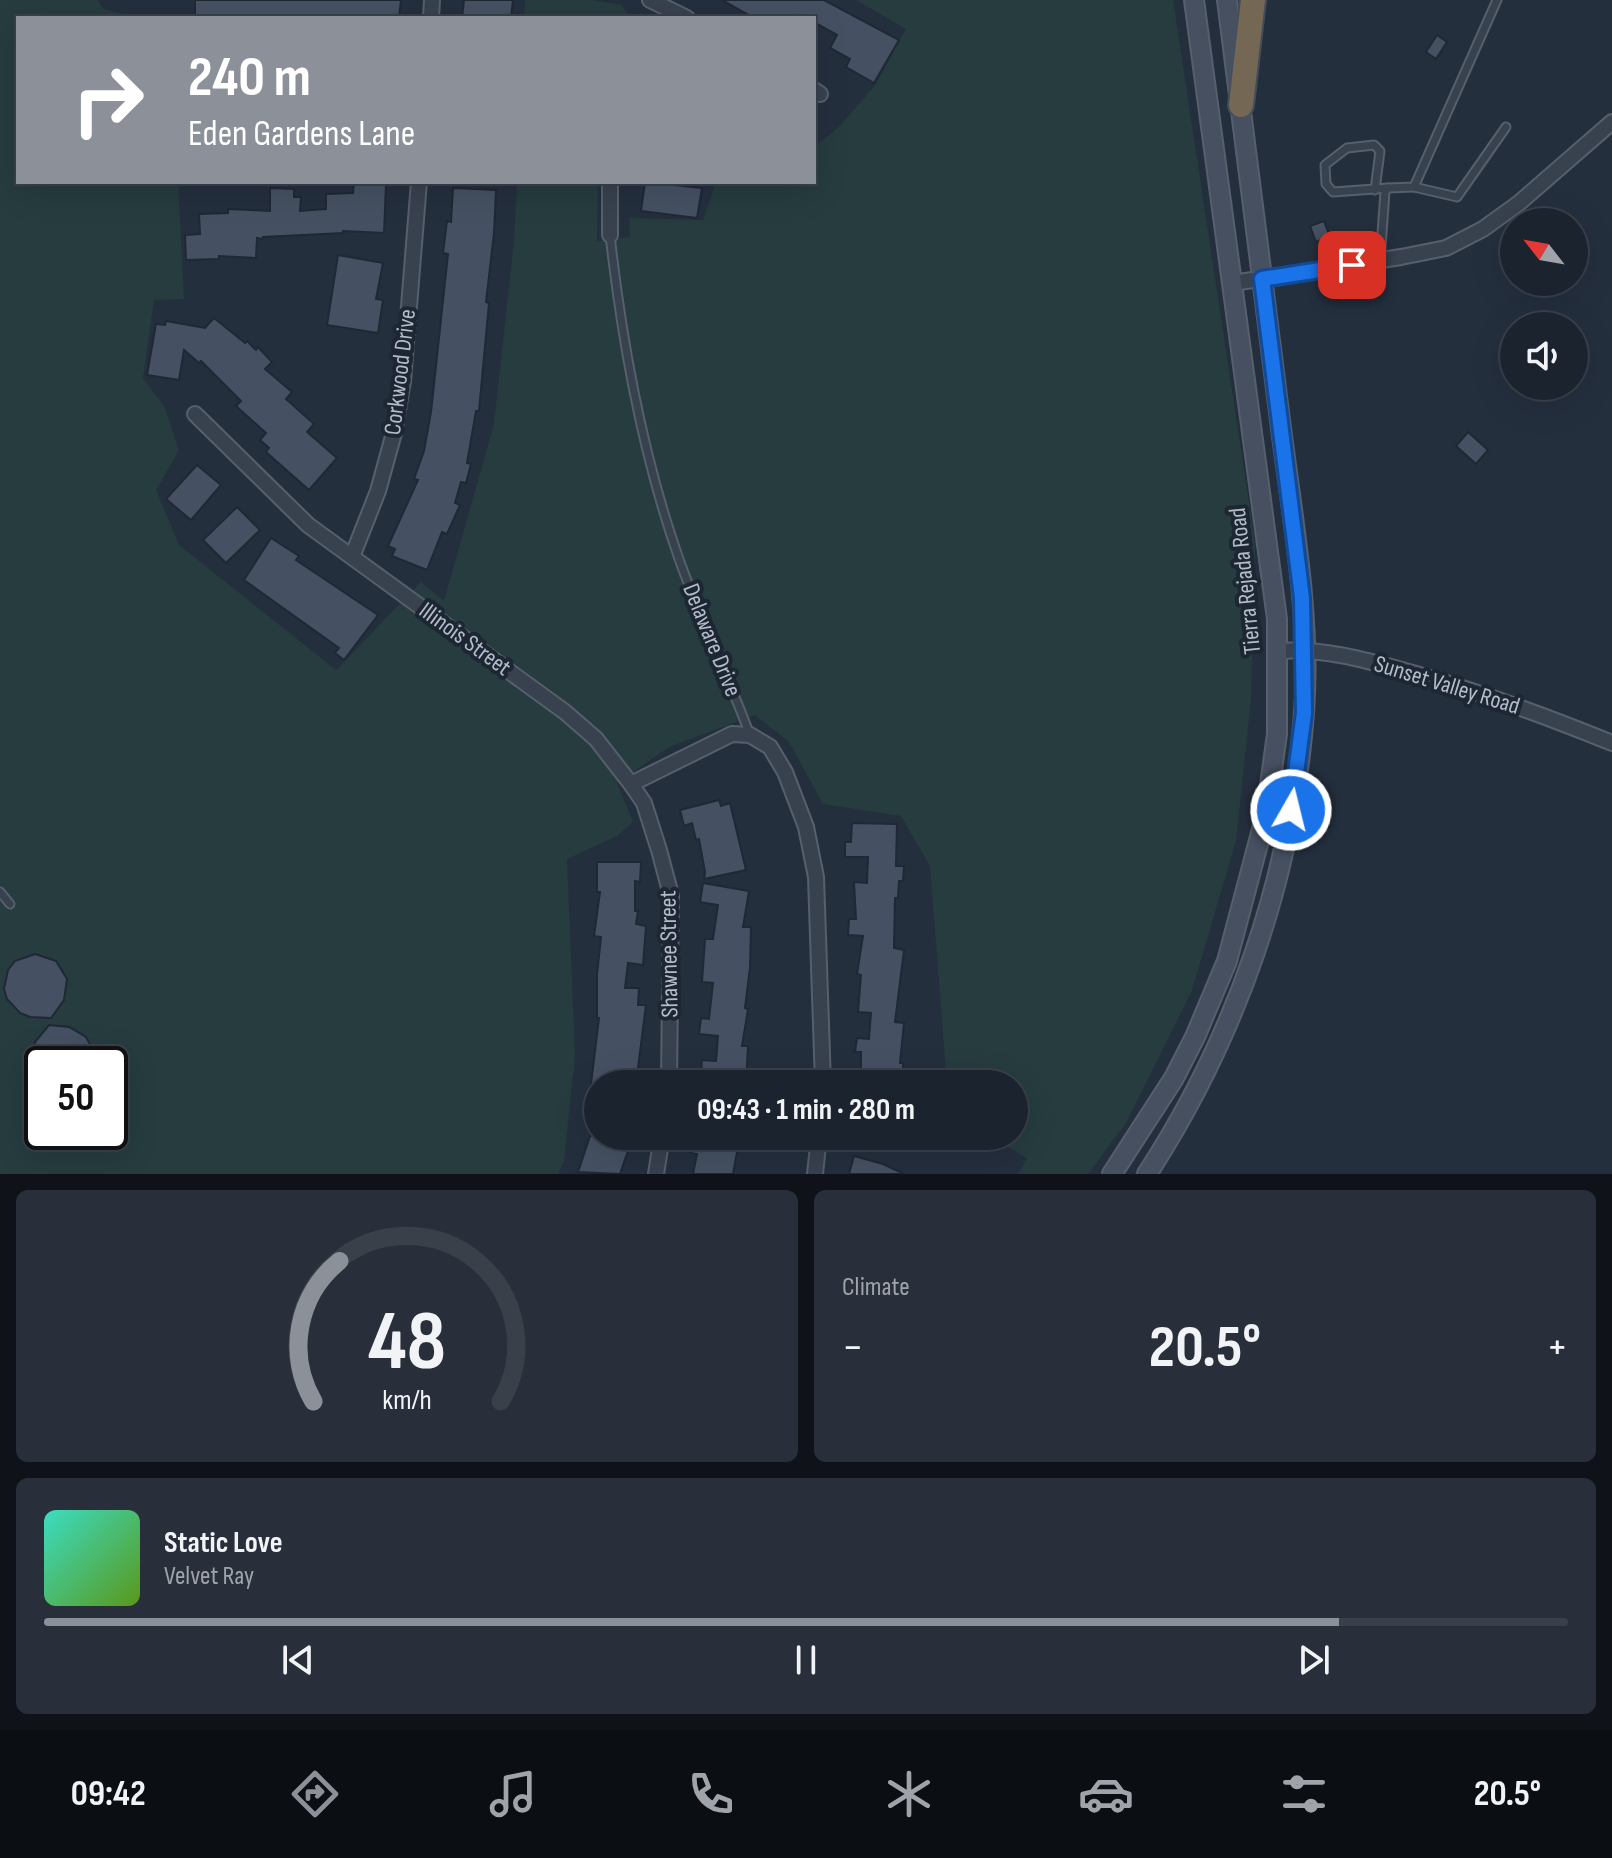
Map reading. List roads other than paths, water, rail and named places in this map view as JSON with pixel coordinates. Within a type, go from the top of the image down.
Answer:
[{"type":"highway","points":[[1241,105],[1253,0]]},
{"type":"main road","name":"Tierra Rejada Road","points":[[1112,1174],[1174,1078],[1227,961],[1252,874],[1272,778],[1277,734],[1277,619],[1194,0]]},
{"type":"main road","points":[[1147,1174],[1174,1133],[1216,1051],[1257,947],[1287,838],[1304,713],[1302,598],[1227,0]]},
{"type":"street","points":[[655,7],[681,16]]},
{"type":"street","points":[[1233,283],[1446,248],[1483,229],[1519,203],[1612,122]]},
{"type":"street","name":"Corkwood Drive","points":[[352,557],[378,491],[394,433],[403,381],[419,184]]},
{"type":"street","name":"Delaware Drive","points":[[610,184],[610,235]]},
{"type":"street","name":"Illinois Street","points":[[195,414],[308,525],[565,712],[596,739],[631,784]]},
{"type":"street","name":"Sunset Valley Road","points":[[1278,651],[1325,651],[1367,660],[1455,685],[1612,743]]},
{"type":"street","points":[[631,784],[732,734],[750,735]]},
{"type":"street","name":"Delaware Drive","points":[[750,735],[770,747],[785,772],[806,827],[816,877],[823,1070]]},
{"type":"street","name":"Shawnee Street","points":[[631,784],[644,803],[671,895],[669,1070]]},
{"type":"street","points":[[656,1174],[660,1150]]},
{"type":"street","points":[[815,1174],[818,1150]]},
{"type":"lane","points":[[1414,187],[1497,0]]},
{"type":"lane","points":[[1375,190],[1380,151],[1374,145],[1347,148],[1325,165],[1326,184],[1333,192],[1375,190],[1388,188],[1414,187],[1457,197],[1506,127]]},
{"type":"lane","points":[[1380,261],[1384,199],[1388,188]]},
{"type":"lane","name":"Delaware Drive","points":[[610,235],[642,432],[679,559],[750,735]]},
{"type":"lane","points":[[0,892],[10,904]]}]
